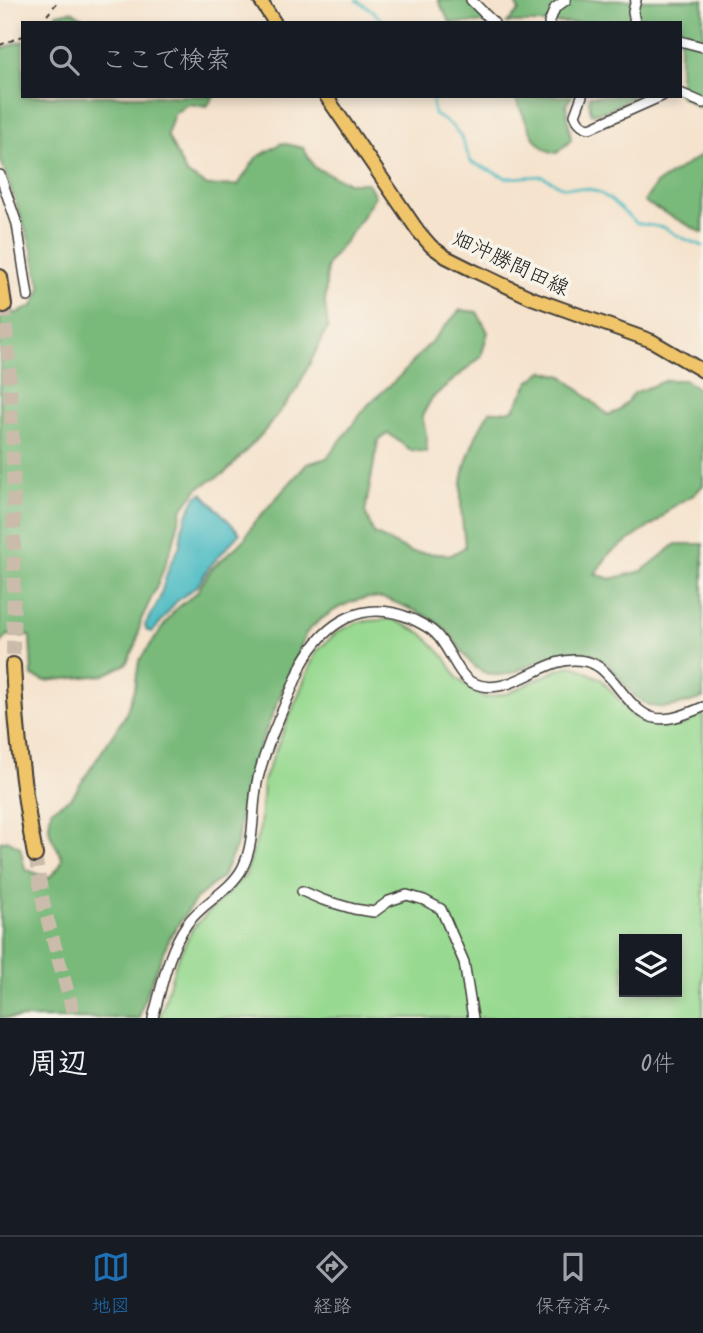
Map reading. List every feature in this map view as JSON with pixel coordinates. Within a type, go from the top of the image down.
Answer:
[{"type":"highway","points":[[0,277],[4,305]]},
{"type":"highway","points":[[13,665],[16,735],[25,806],[35,855]]},
{"type":"main road","points":[[260,0],[274,21]]},
{"type":"main road","name":"畑沖勝間田線","points":[[327,98],[418,231],[431,246],[446,257],[532,298],[652,341],[703,371]]},
{"type":"street","points":[[471,0],[492,21]]},
{"type":"street","points":[[550,21],[555,8],[566,0]]},
{"type":"street","points":[[635,21],[633,11],[636,0]]},
{"type":"street","points":[[682,42],[703,47]]},
{"type":"street","points":[[682,94],[703,103]]},
{"type":"street","points":[[581,98],[575,115],[583,127],[590,128],[658,98]]},
{"type":"street","points":[[0,175],[17,225],[29,297]]},
{"type":"street","points":[[153,1018],[169,958],[187,923],[232,883],[244,865],[253,824],[258,779],[265,758],[302,664],[317,642],[340,621],[359,613],[380,609],[399,613],[434,631],[470,682],[486,687],[500,687],[560,660],[575,659],[603,668],[630,703],[647,716],[671,719],[703,707]]},
{"type":"street","points":[[302,891],[323,900],[374,912],[389,901],[407,895],[441,909],[464,962],[473,1018]]},
{"type":"path","points":[[43,21],[59,0]]},
{"type":"path","points":[[0,45],[21,37]]},
{"type":"green space","points":[[438,0],[466,0],[488,21],[449,21]]},
{"type":"green space","points":[[514,0],[703,0],[703,110],[682,97],[682,21],[509,21],[519,11]]},
{"type":"green space","points":[[72,11],[86,21],[50,21],[57,14]]},
{"type":"green space","points":[[21,42],[21,98],[213,98],[207,106],[188,104],[174,114],[167,135],[186,173],[208,186],[238,185],[256,158],[282,143],[303,148],[315,168],[349,183],[368,183],[375,196],[327,265],[325,305],[328,327],[296,391],[262,434],[225,473],[198,488],[182,509],[158,584],[141,620],[136,645],[126,664],[104,675],[45,681],[32,676],[30,636],[8,635],[0,644],[0,311],[18,313],[33,306],[41,289],[31,245],[0,158],[0,49]]},
{"type":"green space","points":[[514,98],[570,98],[566,104],[571,140],[557,153],[547,150],[534,138]]},
{"type":"green space","points":[[590,98],[630,98],[609,110],[591,114]]},
{"type":"green space","points":[[703,154],[703,233],[644,202],[656,184]]},
{"type":"green space","points":[[460,310],[477,312],[488,332],[481,357],[432,398],[422,416],[427,438],[426,452],[410,450],[388,433],[378,441],[365,512],[374,534],[411,552],[451,555],[465,547],[461,494],[467,460],[477,434],[490,411],[514,409],[529,382],[543,371],[563,376],[608,415],[619,411],[634,393],[667,380],[685,380],[703,392],[703,485],[695,494],[671,508],[658,521],[610,553],[595,574],[611,579],[642,571],[676,544],[703,544],[703,698],[668,707],[646,704],[629,690],[607,664],[587,653],[559,654],[509,674],[486,673],[468,660],[443,627],[416,611],[381,598],[360,600],[340,607],[306,633],[260,745],[243,799],[237,845],[222,877],[196,899],[170,937],[139,1018],[0,1018],[0,842],[7,840],[20,847],[25,869],[48,878],[56,870],[62,859],[49,828],[51,810],[72,797],[125,716],[135,688],[139,661],[175,610],[197,592],[211,569],[244,540],[253,524],[307,464],[327,458],[368,405],[401,375]]},
{"type":"green space","points":[[392,619],[422,633],[444,656],[458,679],[484,698],[509,693],[573,665],[601,679],[632,715],[656,726],[682,726],[703,713],[703,1018],[160,1018],[176,962],[193,928],[246,875],[260,828],[263,781],[316,652],[337,632],[358,622]]},
{"type":"water","points":[[202,493],[240,533],[209,567],[198,585],[176,602],[153,632],[147,631],[145,625],[159,600],[169,567],[180,545],[187,515],[196,497]]},
{"type":"waterway","points":[[356,0],[382,21]]},
{"type":"waterway","points":[[432,98],[434,114],[451,125],[460,135],[471,162],[507,178],[542,176],[562,187],[598,192],[636,223],[665,228],[703,246]]},
{"type":"tunnel","points":[[4,305],[12,440],[13,665]]},
{"type":"tunnel","points":[[35,855],[44,907],[75,1018]]}]
